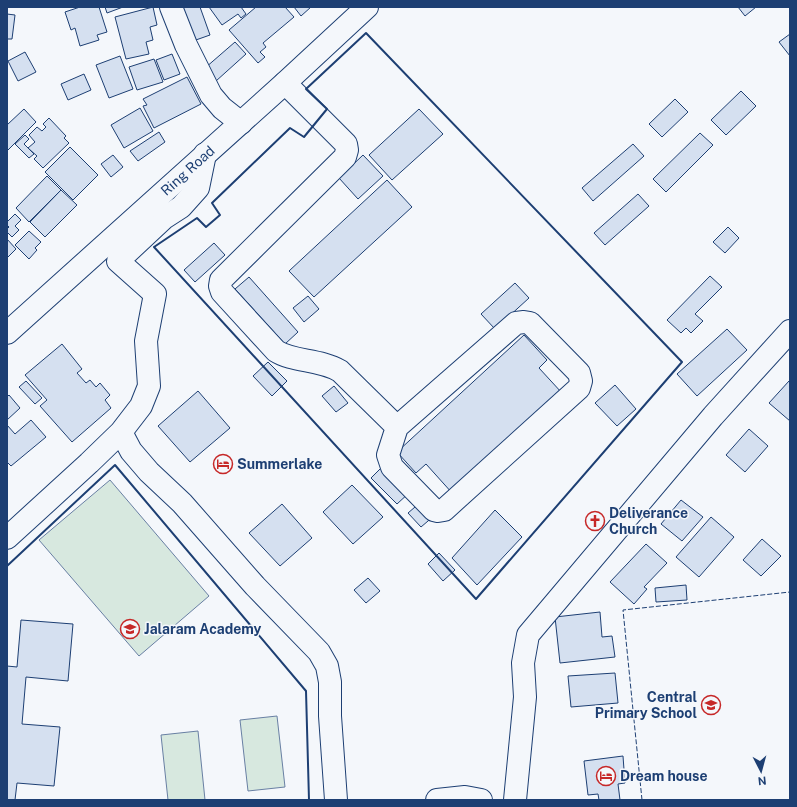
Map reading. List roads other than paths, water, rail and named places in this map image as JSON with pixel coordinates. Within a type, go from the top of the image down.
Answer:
[{"type":"street","points":[[171,7],[200,77],[210,95],[222,108],[241,123]]},
{"type":"street","name":"Ring Road","points":[[7,333],[241,123],[367,7]]},
{"type":"street","points":[[285,83],[346,144],[347,150],[345,157],[221,280],[220,286],[222,292],[276,351],[286,356],[332,366],[397,428]]},
{"type":"street","points":[[7,538],[64,487],[121,432],[141,406],[149,386],[146,341],[155,294],[118,260],[164,218],[181,207],[198,188],[205,154]]},
{"type":"street","points":[[524,322],[530,323],[579,373],[581,381],[579,388],[444,510],[434,510],[392,467],[388,455],[397,428],[516,324],[524,322]]},
{"type":"street","points":[[515,800],[525,697],[523,663],[528,635],[713,416],[790,331]]},
{"type":"street","points":[[121,432],[131,451],[149,472],[182,503],[254,586],[319,652],[327,666],[330,682],[330,716],[336,800]]},
{"type":"street","points":[[437,800],[465,797],[481,800]]},
{"type":"place","name":"Summerlake","points":[[223,464]]},
{"type":"place","name":"Deliverance Church","points":[[595,521]]},
{"type":"place","name":"Jalaram Academy","points":[[130,629]]},
{"type":"place","name":"Central Primary School","points":[[711,705]]},
{"type":"place","name":"Dream house","points":[[606,776]]}]
